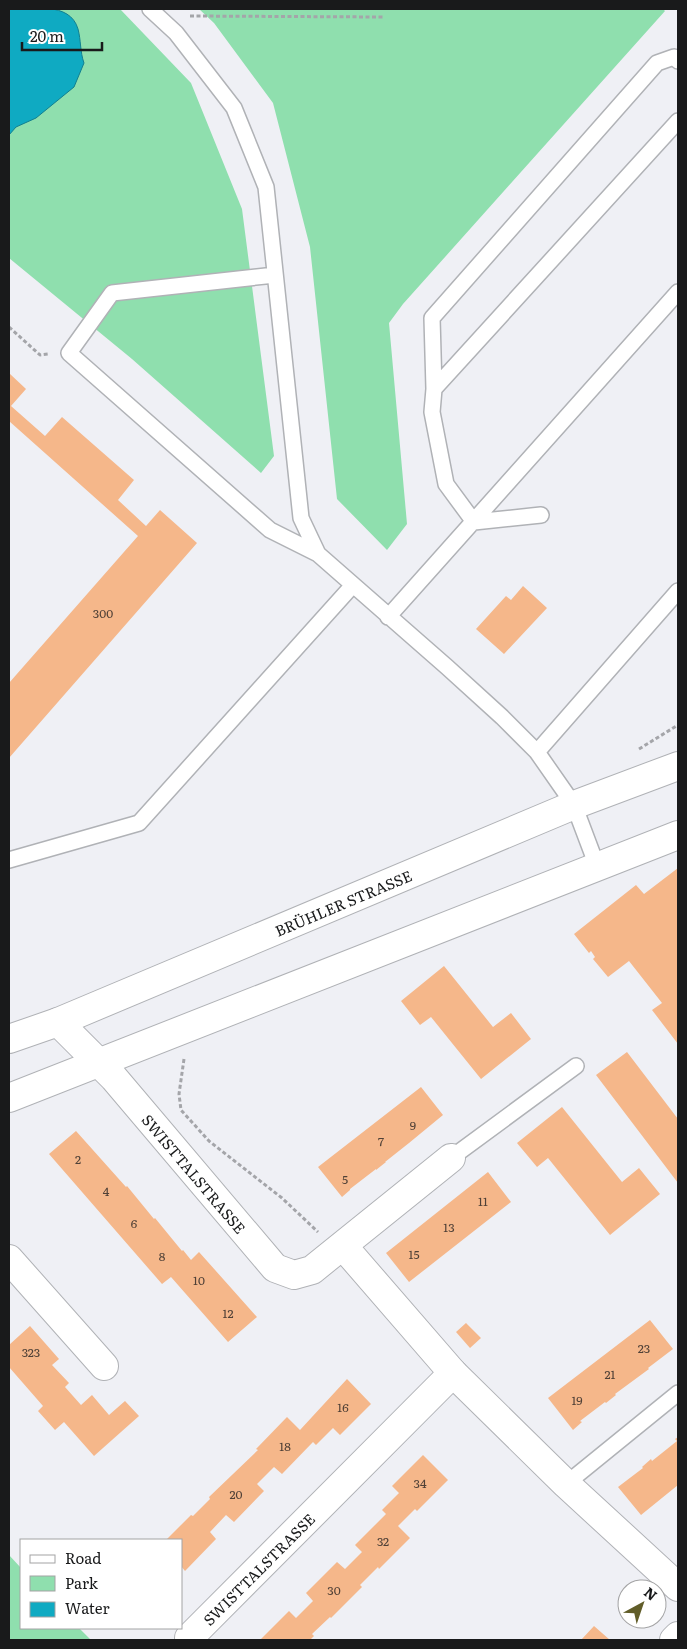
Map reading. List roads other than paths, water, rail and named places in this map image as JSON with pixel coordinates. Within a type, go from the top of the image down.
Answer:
[{"type":"street","name":"BRÜHLER STRASSE","points":[[9,1039],[58,1022],[574,805],[678,766]]},
{"type":"street","points":[[9,1098],[678,835]]},
{"type":"street","name":"SWISTTALSTRASSE","points":[[58,1022],[114,1078],[275,1268],[294,1275],[312,1270],[450,1158]]},
{"type":"street","points":[[341,1248],[453,1373],[566,1484],[678,1587]]},
{"type":"street","points":[[9,1259],[104,1366]]},
{"type":"street","name":"SWISTTALSTRASSE","points":[[189,1638],[453,1373]]},
{"type":"street","points":[[674,1640],[678,1636]]},
{"type":"lane","points":[[150,9],[172,29],[234,108],[266,187],[301,518],[318,554]]},
{"type":"lane","points":[[474,522],[446,484],[432,412],[434,389],[432,318],[657,63],[674,58],[678,61]]},
{"type":"lane","points":[[434,389],[678,121]]},
{"type":"lane","points":[[275,275],[112,293],[69,353],[270,530],[318,554],[482,698],[537,752],[574,805],[597,866]]},
{"type":"lane","points":[[388,617],[678,292]]},
{"type":"lane","points":[[474,522],[541,515]]},
{"type":"lane","points":[[9,860],[139,823],[353,585]]},
{"type":"lane","points":[[537,752],[678,591]]},
{"type":"lane","name":"SWISTTALSTRASSE","points":[[450,1158],[576,1066]]},
{"type":"lane","points":[[566,1484],[678,1393]]},
{"type":"water","points":[[49,8],[67,14],[74,20],[78,29],[84,63],[74,87],[36,118],[16,127],[9,135],[9,9]]}]
